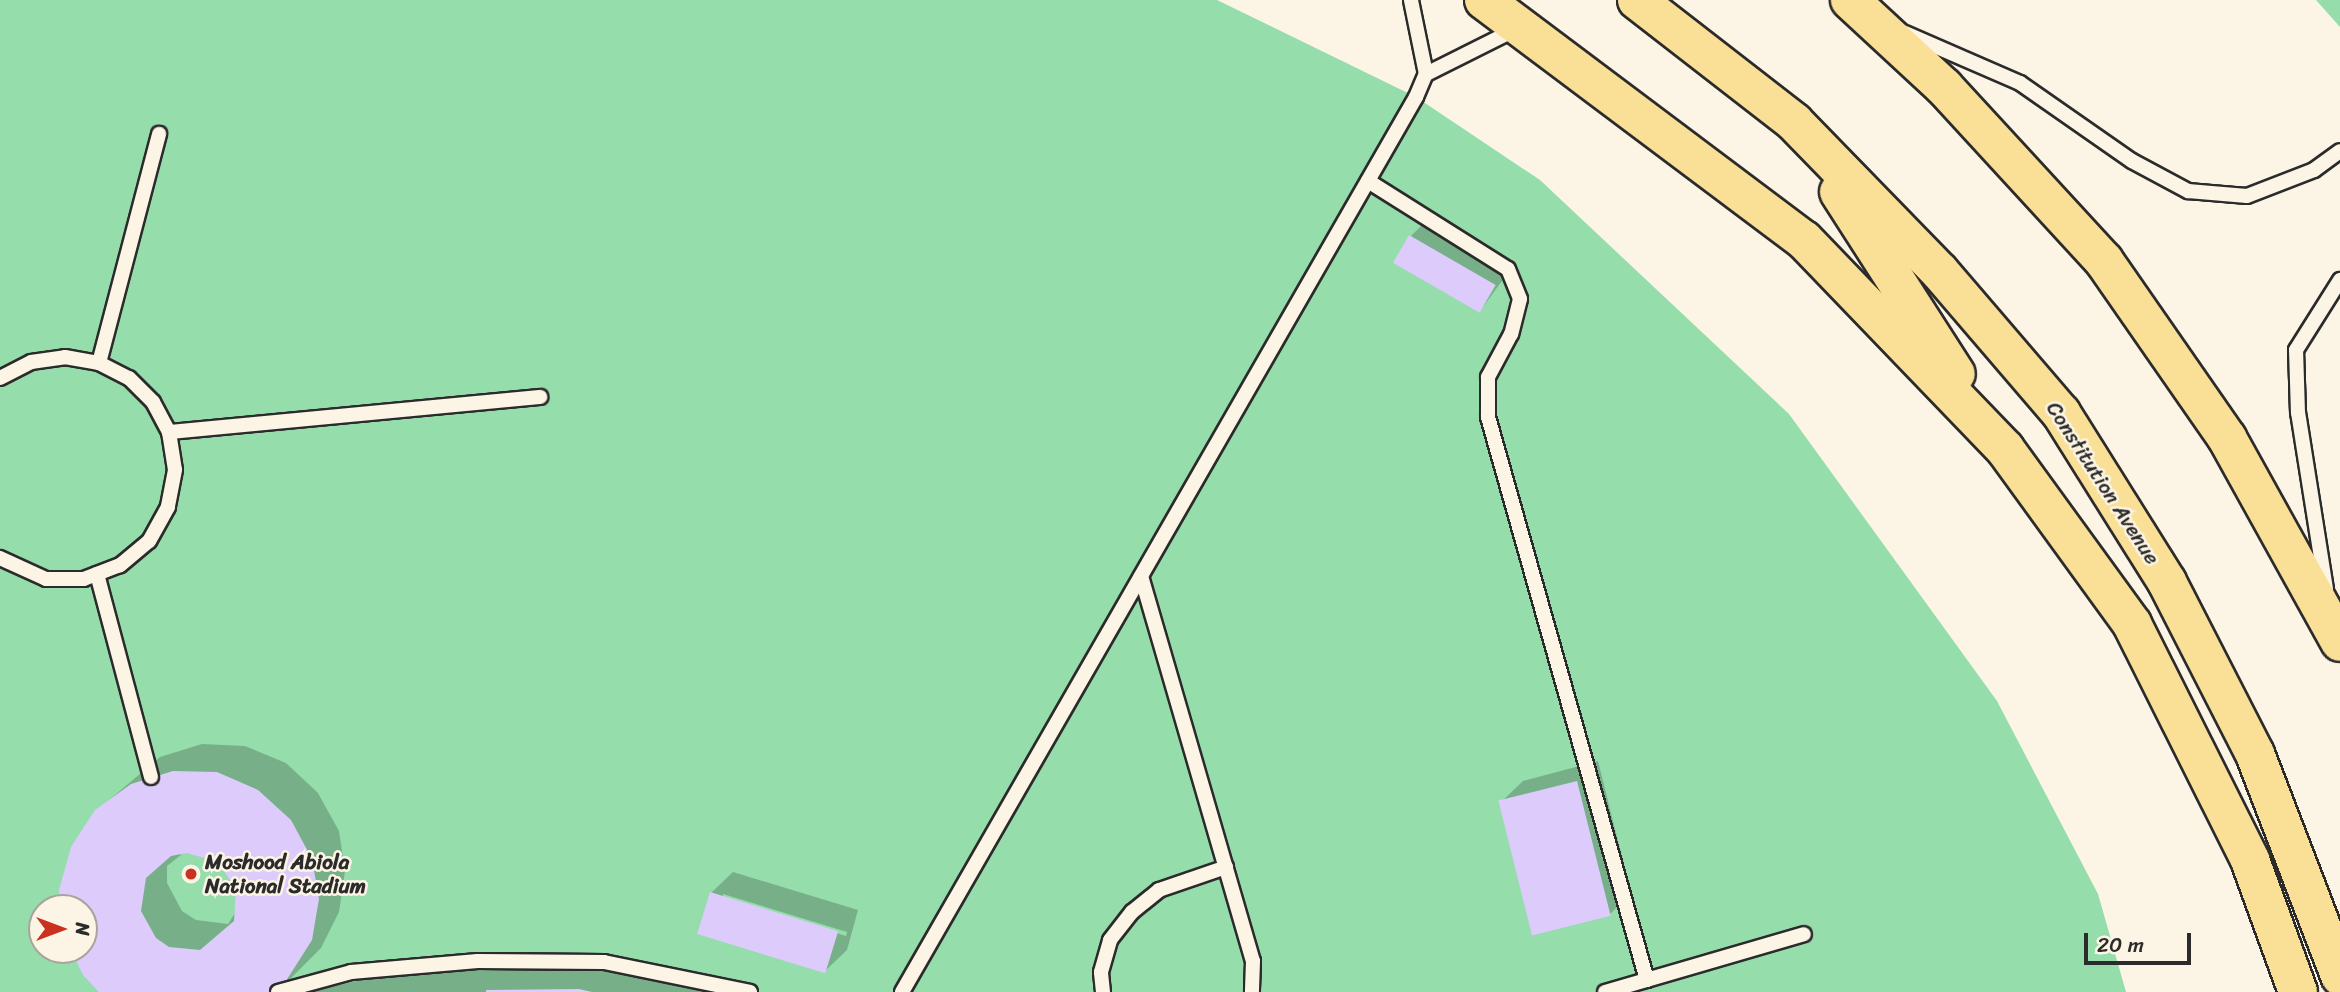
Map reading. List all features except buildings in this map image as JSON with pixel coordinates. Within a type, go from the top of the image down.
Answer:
[{"type":"highway","points":[[1484,0],[1804,240],[2005,449]]},
{"type":"highway","name":"Constitution Avenue","points":[[1637,0],[1794,122],[1940,272],[2061,413],[2166,582],[2255,754],[2340,976]]},
{"type":"highway","points":[[1859,9],[1944,87],[2104,261],[2227,438],[2335,632]]},
{"type":"highway","points":[[1794,122],[2005,449],[2132,624],[2250,860],[2298,992]]},
{"type":"lane","points":[[1411,0],[1426,75]]},
{"type":"lane","points":[[1859,9],[2020,83],[2132,161],[2188,191],[2247,195],[2315,170],[2340,151]]},
{"type":"lane","points":[[902,992],[1368,181],[1426,75],[1521,27]]},
{"type":"lane","points":[[99,363],[159,134]]},
{"type":"lane","points":[[1368,181],[1508,269],[1520,299],[1511,334],[1488,377],[1488,417],[1647,980]]},
{"type":"lane","points":[[2335,632],[2298,413],[2296,350],[2340,280]]},
{"type":"lane","points":[[0,377],[32,362],[65,357],[99,363],[129,378],[153,402],[169,432],[175,470],[168,507],[149,541],[120,565],[97,574],[46,579],[0,558]]},
{"type":"lane","points":[[169,432],[540,397]]},
{"type":"lane","points":[[97,574],[152,777]]},
{"type":"lane","points":[[1141,576],[1253,961],[1252,992]]},
{"type":"lane","points":[[1103,992],[1101,972],[1110,940],[1132,912],[1159,890],[1226,867]]},
{"type":"lane","points":[[1605,992],[1804,934]]},
{"type":"lane","points":[[278,992],[351,972],[490,961],[604,962],[750,992]]},
{"type":"green space","points":[[0,0],[1217,0],[1416,97],[1540,180],[1789,414],[1997,701],[2098,894],[2126,992],[0,992]]},
{"type":"green space","points":[[2316,0],[2340,0],[2340,27]]},
{"type":"place","name":"Moshood Abiola National Stadium","points":[[191,874]]}]
